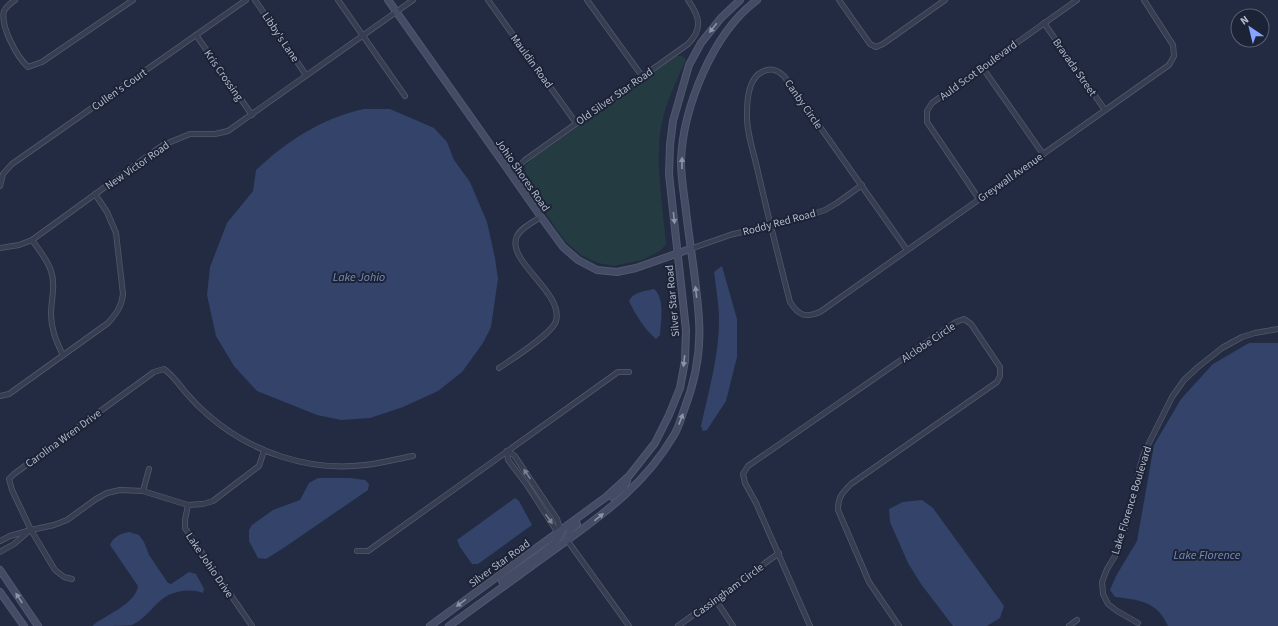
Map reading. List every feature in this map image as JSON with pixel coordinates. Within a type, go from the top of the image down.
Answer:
[{"type":"main road","name":"Johio Shores Road","points":[[388,0],[562,247],[578,260],[597,270],[616,272],[636,268],[690,249]]},
{"type":"main road","name":"Silver Star Road","points":[[430,626],[606,498],[629,476],[655,443],[669,415],[680,388],[685,361],[686,330],[669,174],[673,121],[689,65],[701,43],[717,23],[740,0]]},
{"type":"main road","name":"Silver Star Road","points":[[449,626],[592,523],[628,494],[657,462],[675,433],[695,378],[699,321],[681,161],[683,139],[688,114],[709,58],[727,31],[748,7],[757,0]]},
{"type":"main road","points":[[567,540],[570,530],[624,487],[629,476]]},
{"type":"main road","points":[[504,586],[502,581],[548,548],[560,536],[560,532]]},
{"type":"main road","points":[[0,570],[38,626]]},
{"type":"main road","points":[[0,592],[24,626]]},
{"type":"street","points":[[15,0],[4,12],[5,24],[11,45],[28,67],[42,62],[133,0]]},
{"type":"street","name":"Cullen's Court","points":[[0,186],[4,174],[12,164],[246,0]]},
{"type":"street","name":"Libby's Lane","points":[[255,0],[306,75]]},
{"type":"street","points":[[338,0],[405,96]]},
{"type":"street","name":"New Victor Road","points":[[0,248],[19,245],[32,240],[169,142],[190,134],[215,134],[228,131],[413,0]]},
{"type":"street","name":"Mauldin Road","points":[[488,0],[576,123]]},
{"type":"street","points":[[588,0],[642,76]]},
{"type":"street","name":"Old Silver Star Road","points":[[511,174],[525,160],[688,44],[696,36],[698,25],[694,8],[688,0]]},
{"type":"street","points":[[839,0],[870,44],[876,47],[883,44],[945,0]]},
{"type":"street","name":"Auld Scot Boulevard","points":[[979,198],[927,122],[927,111],[932,103],[1077,0]]},
{"type":"street","name":"Greywall Avenue","points":[[790,302],[795,310],[801,315],[811,316],[820,312],[1169,65],[1174,56],[1173,45],[1144,0]]},
{"type":"street","name":"Bravada Street","points":[[1044,23],[1105,110]]},
{"type":"street","name":"Kris Crossing","points":[[196,35],[252,115]]},
{"type":"street","points":[[982,68],[1043,154]]},
{"type":"street","name":"Canby Circle","points":[[790,302],[749,134],[747,114],[748,97],[754,79],[760,72],[770,69],[777,70],[784,76],[907,250]]},
{"type":"street","name":"Roddy Red Road","points":[[690,249],[730,235],[824,210],[862,186]]},
{"type":"street","points":[[0,396],[9,394],[108,323],[117,314],[122,302],[123,294],[116,233],[107,212],[95,194]]},
{"type":"street","points":[[500,368],[547,333],[555,322],[557,311],[552,300],[518,254],[515,244],[517,235],[523,228],[541,217]]},
{"type":"street","points":[[32,240],[46,260],[51,272],[53,286],[51,314],[52,328],[55,340],[63,355]]},
{"type":"street","name":"Alclobe Circle","points":[[779,553],[745,483],[743,474],[748,466],[956,322],[964,319],[972,324],[1000,367],[1000,376],[997,382],[851,484],[838,501],[838,510],[869,582],[899,626]]},
{"type":"street","name":"Lake Florence Boulevard","points":[[1138,623],[1108,604],[1103,594],[1102,582],[1107,568],[1115,556],[1124,531],[1135,495],[1139,470],[1144,453],[1172,397],[1184,380],[1222,348],[1242,337],[1278,328]]},
{"type":"street","name":"Carolina Wren Drive","points":[[31,530],[12,490],[9,479],[154,372],[164,369],[173,375],[187,394],[208,415],[232,434],[264,451]]},
{"type":"street","points":[[357,551],[368,551],[618,372],[629,372]]},
{"type":"street","points":[[0,542],[10,536],[54,525],[66,520],[96,499],[107,493],[120,490],[143,491],[188,505],[203,504],[219,496],[259,466],[264,451],[296,461],[332,467],[365,465],[413,456]]},
{"type":"street","points":[[507,451],[514,455],[557,519],[560,532]]},
{"type":"street","points":[[507,451],[508,460],[560,532]]},
{"type":"street","points":[[143,491],[149,469]]},
{"type":"street","points":[[532,493],[537,489]]},
{"type":"street","name":"Lake Johio Drive","points":[[188,505],[185,528],[252,626]]},
{"type":"street","points":[[0,552],[14,544],[31,530]]},
{"type":"street","points":[[31,530],[55,570],[64,577],[72,579]]},
{"type":"street","points":[[10,536],[14,544]]},
{"type":"street","points":[[567,540],[629,626]]},
{"type":"street","points":[[779,553],[810,626]]},
{"type":"street","name":"Cassingham Circle","points":[[678,626],[779,553]]},
{"type":"street","points":[[715,599],[733,626]]},
{"type":"street","points":[[1069,626],[1077,620]]},
{"type":"shaded area","points":[[675,56],[682,56],[686,59],[670,95],[664,114],[659,148],[659,175],[666,244],[660,251],[642,260],[613,266],[598,263],[581,255],[565,241],[526,185],[525,166],[533,158],[634,87]]},
{"type":"water","name":"Lake Johio","points":[[364,109],[390,109],[434,128],[447,142],[454,160],[470,182],[487,222],[498,279],[491,327],[483,343],[462,372],[438,391],[403,407],[370,418],[341,420],[317,415],[257,391],[234,366],[216,336],[207,295],[210,267],[227,223],[253,191],[256,170],[293,140],[306,132],[334,118]]},
{"type":"water","points":[[722,266],[737,319],[737,357],[726,401],[707,430],[703,431],[701,426],[716,357],[719,329],[719,310],[714,272]]},
{"type":"water","points":[[654,289],[660,298],[662,310],[660,335],[656,339],[641,322],[629,301],[636,294]]},
{"type":"water","name":"Lake Florence","points":[[1249,343],[1278,343],[1278,626],[1168,626],[1164,618],[1153,607],[1146,603],[1132,599],[1115,597],[1110,590],[1116,576],[1137,541],[1154,445],[1181,399],[1213,364]]},
{"type":"water","points":[[318,478],[350,478],[365,480],[369,484],[368,490],[266,559],[258,558],[249,541],[249,530],[252,525],[273,510],[300,500],[309,483]]},
{"type":"water","points":[[515,498],[519,501],[532,525],[478,564],[472,564],[457,540]]},
{"type":"water","points":[[922,500],[933,508],[1004,606],[1000,618],[987,626],[953,626],[921,584],[908,563],[890,522],[889,509],[903,502]]},
{"type":"water","points":[[129,532],[139,535],[144,542],[149,555],[168,583],[171,584],[189,572],[196,574],[204,589],[203,593],[198,591],[180,591],[169,595],[132,625],[92,626],[126,604],[136,592],[138,586],[110,545],[113,539]]}]
